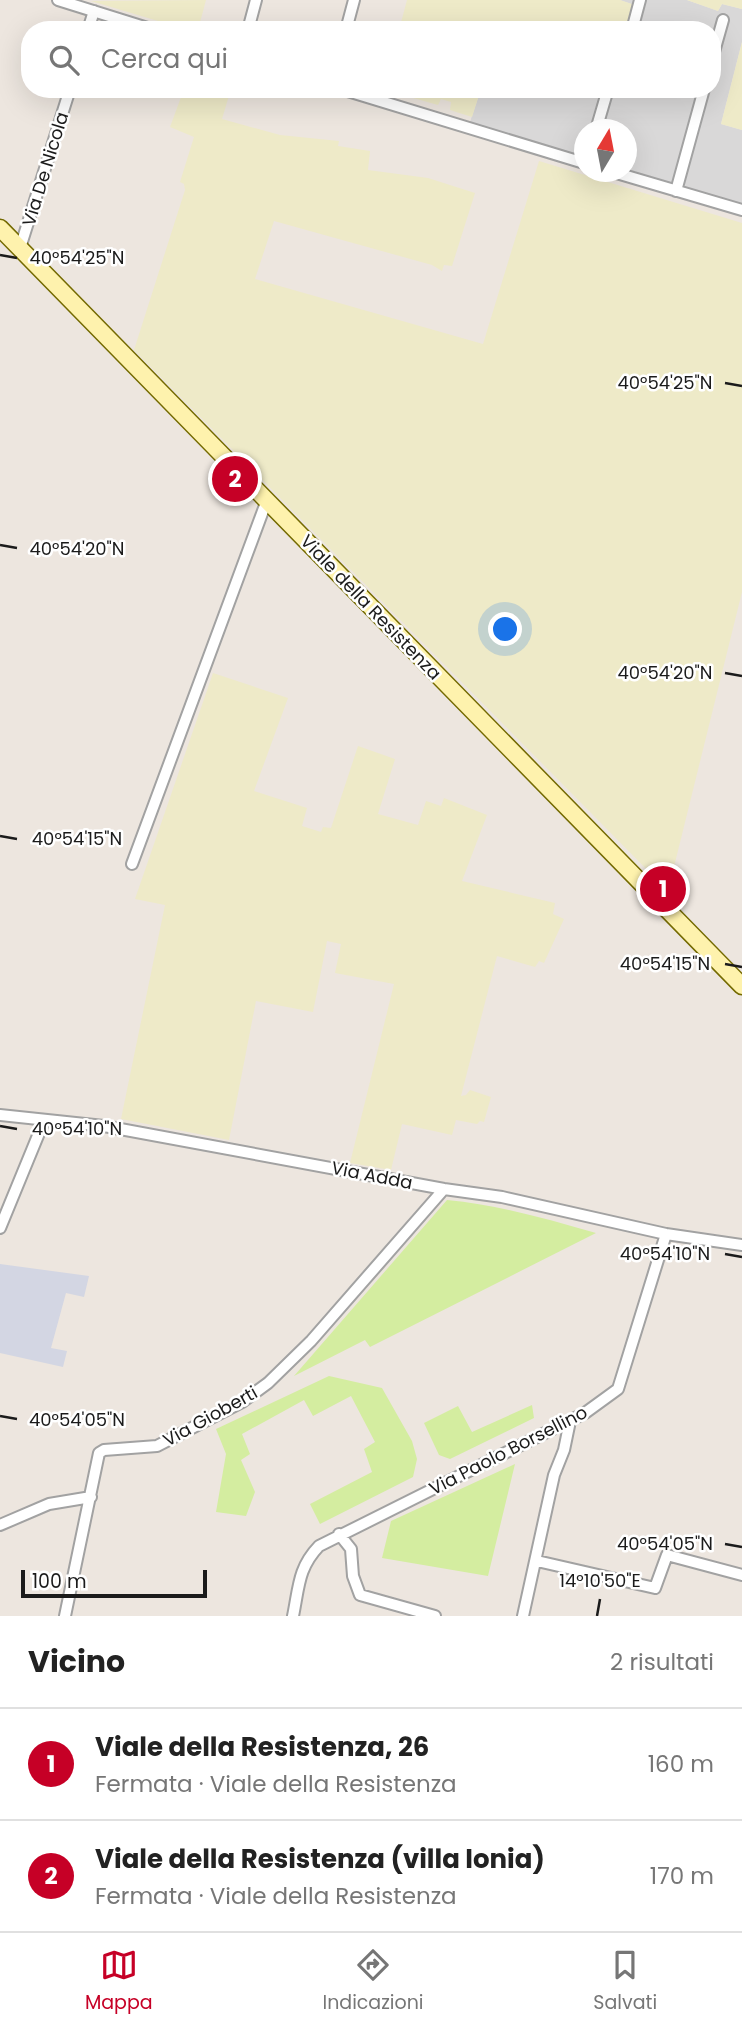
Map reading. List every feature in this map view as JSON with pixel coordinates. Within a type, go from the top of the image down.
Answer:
[{"type":"main road","name":"Viale della Resistenza","points":[[0,228],[742,986]]},
{"type":"street","points":[[58,0],[83,4],[94,11],[126,21]]},
{"type":"street","points":[[250,21],[256,0]]},
{"type":"street","points":[[348,21],[354,0]]},
{"type":"street","points":[[634,21],[640,0]]},
{"type":"street","points":[[91,21],[94,11]]},
{"type":"street","points":[[721,27],[723,20]]},
{"type":"street","name":"Via De Nicola","points":[[20,248],[66,98]]},
{"type":"street","points":[[371,98],[574,160]]},
{"type":"street","points":[[599,119],[605,98]]},
{"type":"street","points":[[677,191],[702,98]]},
{"type":"street","points":[[637,179],[742,210]]},
{"type":"street","points":[[132,864],[267,500]]},
{"type":"street","name":"Via Adda","points":[[0,1115],[104,1126],[444,1189],[502,1197],[666,1234],[742,1245]]},
{"type":"street","points":[[0,1228],[44,1121]]},
{"type":"street","name":"Via Gioberti","points":[[65,1616],[100,1453],[104,1450],[157,1446],[242,1402],[268,1382],[311,1341],[444,1189]]},
{"type":"street","name":"Via Paolo Borsellino","points":[[293,1616],[300,1578],[307,1559],[319,1546],[570,1421],[618,1389],[666,1234]]},
{"type":"street","points":[[523,1616],[554,1475],[564,1450],[570,1421]]},
{"type":"street","points":[[0,1525],[49,1504],[92,1497]]},
{"type":"street","points":[[339,1534],[351,1549],[353,1576],[360,1595],[435,1616]]},
{"type":"street","points":[[537,1561],[655,1588],[667,1555],[742,1575]]},
{"type":"shaded area","points":[[206,0],[200,21],[158,21],[91,1]]},
{"type":"shaded area","points":[[407,0],[620,0],[635,5],[630,21],[401,21]]},
{"type":"shaded area","points":[[620,0],[687,0],[718,11],[722,4],[742,9],[742,42],[721,124],[742,130],[742,205],[637,172],[637,119],[574,119],[574,154],[470,122],[478,98],[721,98],[721,21],[630,21],[634,5]]},
{"type":"shaded area","points":[[687,0],[742,0],[742,9],[722,4],[718,11]]},
{"type":"shaded area","points":[[742,42],[742,130],[721,124]]},
{"type":"shaded area","points":[[181,98],[228,98],[222,119],[280,135],[339,141],[338,146],[370,151],[368,170],[428,178],[475,193],[452,266],[444,265],[442,271],[432,265],[274,221],[255,279],[483,344],[539,161],[574,172],[574,182],[608,182],[742,223],[742,592],[668,891],[134,350],[185,190],[184,184],[180,182],[194,137],[170,127]]},
{"type":"shaded area","points":[[413,98],[478,98],[472,117],[450,110],[451,102],[441,99],[438,105]]},
{"type":"shaded area","points":[[213,673],[288,698],[254,791],[307,808],[302,826],[321,832],[323,827],[331,828],[358,746],[395,759],[378,814],[418,825],[426,801],[441,806],[444,798],[487,815],[462,881],[555,903],[553,914],[564,919],[544,963],[539,961],[535,967],[497,956],[461,1096],[470,1090],[491,1097],[484,1122],[477,1124],[456,1120],[452,1135],[402,1124],[391,1170],[350,1163],[394,984],[335,973],[341,944],[327,941],[313,1012],[256,1001],[229,1140],[121,1119],[165,905],[135,899]]},
{"type":"shaded area","points":[[0,1264],[89,1276],[84,1297],[66,1293],[51,1348],[67,1351],[63,1367],[0,1353]]},
{"type":"green space","points":[[447,1200],[504,1209],[596,1233],[370,1347],[365,1340],[294,1376]]},
{"type":"green space","points":[[329,1376],[382,1388],[412,1441],[417,1459],[413,1477],[320,1524],[310,1504],[372,1472],[364,1449],[375,1442],[351,1396],[313,1416],[304,1400],[242,1434],[250,1454],[241,1460],[255,1492],[246,1516],[216,1512],[226,1454],[216,1429]]},
{"type":"green space","points":[[532,1405],[534,1418],[450,1459],[439,1455],[424,1423],[458,1406],[472,1432]]},
{"type":"green space","points":[[515,1464],[488,1576],[382,1558],[391,1521]]},
{"type":"place","name":"Viale della Resistenza (villa Ionia)","points":[[235,479]]},
{"type":"place","name":"Viale della Resistenza, 26","points":[[663,889]]}]
